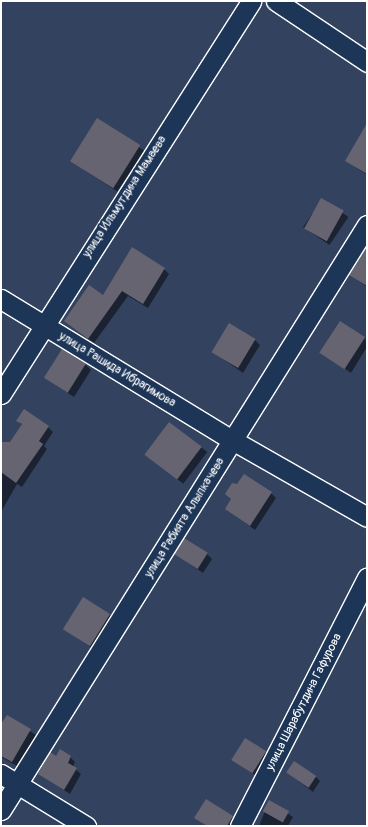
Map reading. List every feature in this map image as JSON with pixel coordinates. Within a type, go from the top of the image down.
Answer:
[{"type":"street","name":"улица Ильмутдина Мамаева","points":[[1,394],[43,325],[251,1]]},
{"type":"street","points":[[276,1],[367,62]]},
{"type":"street","name":"улица Рабията Алыпкачева","points":[[1,810],[234,441],[367,225]]},
{"type":"street","name":"улица Рашида Ибрагимова","points":[[1,299],[234,441],[367,517]]},
{"type":"street","name":"улица Шарабутдина Гафурова","points":[[240,826],[367,578]]},
{"type":"street","points":[[1,774],[86,826]]},
{"type":"building","points":[[97,118],[140,145],[113,188],[70,161]]},
{"type":"building","points":[[367,123],[367,174],[345,161]]},
{"type":"building","points":[[321,198],[344,211],[327,241],[304,229]]},
{"type":"building","points":[[367,246],[367,286],[349,275]]},
{"type":"building","points":[[132,247],[165,268],[143,304],[122,291],[88,339],[64,321],[89,285],[103,295]]},
{"type":"building","points":[[340,321],[365,337],[344,369],[319,353]]},
{"type":"building","points":[[229,323],[256,339],[238,368],[211,352]]},
{"type":"building","points":[[62,349],[86,364],[68,393],[44,378]]},
{"type":"building","points":[[24,409],[49,426],[39,441],[43,444],[16,483],[1,472],[1,442],[10,442],[22,424],[16,421]]},
{"type":"building","points":[[169,422],[202,447],[177,479],[144,455]]},
{"type":"building","points":[[244,474],[272,492],[250,526],[225,509],[231,499],[225,494],[232,483],[237,484]]},
{"type":"building","points":[[184,538],[208,553],[198,569],[174,554]]},
{"type":"building","points":[[83,597],[110,614],[90,646],[63,629]]},
{"type":"building","points":[[7,715],[31,729],[12,762],[1,756],[1,724]]},
{"type":"building","points":[[245,738],[266,751],[252,773],[231,760]]},
{"type":"building","points":[[60,749],[71,756],[68,763],[77,768],[64,790],[38,774],[50,752],[56,756]]},
{"type":"building","points":[[294,761],[316,776],[309,788],[286,773]]},
{"type":"building","points":[[206,799],[233,816],[227,826],[207,826],[194,818]]},
{"type":"building","points":[[269,800],[289,811],[283,823],[263,811]]}]
